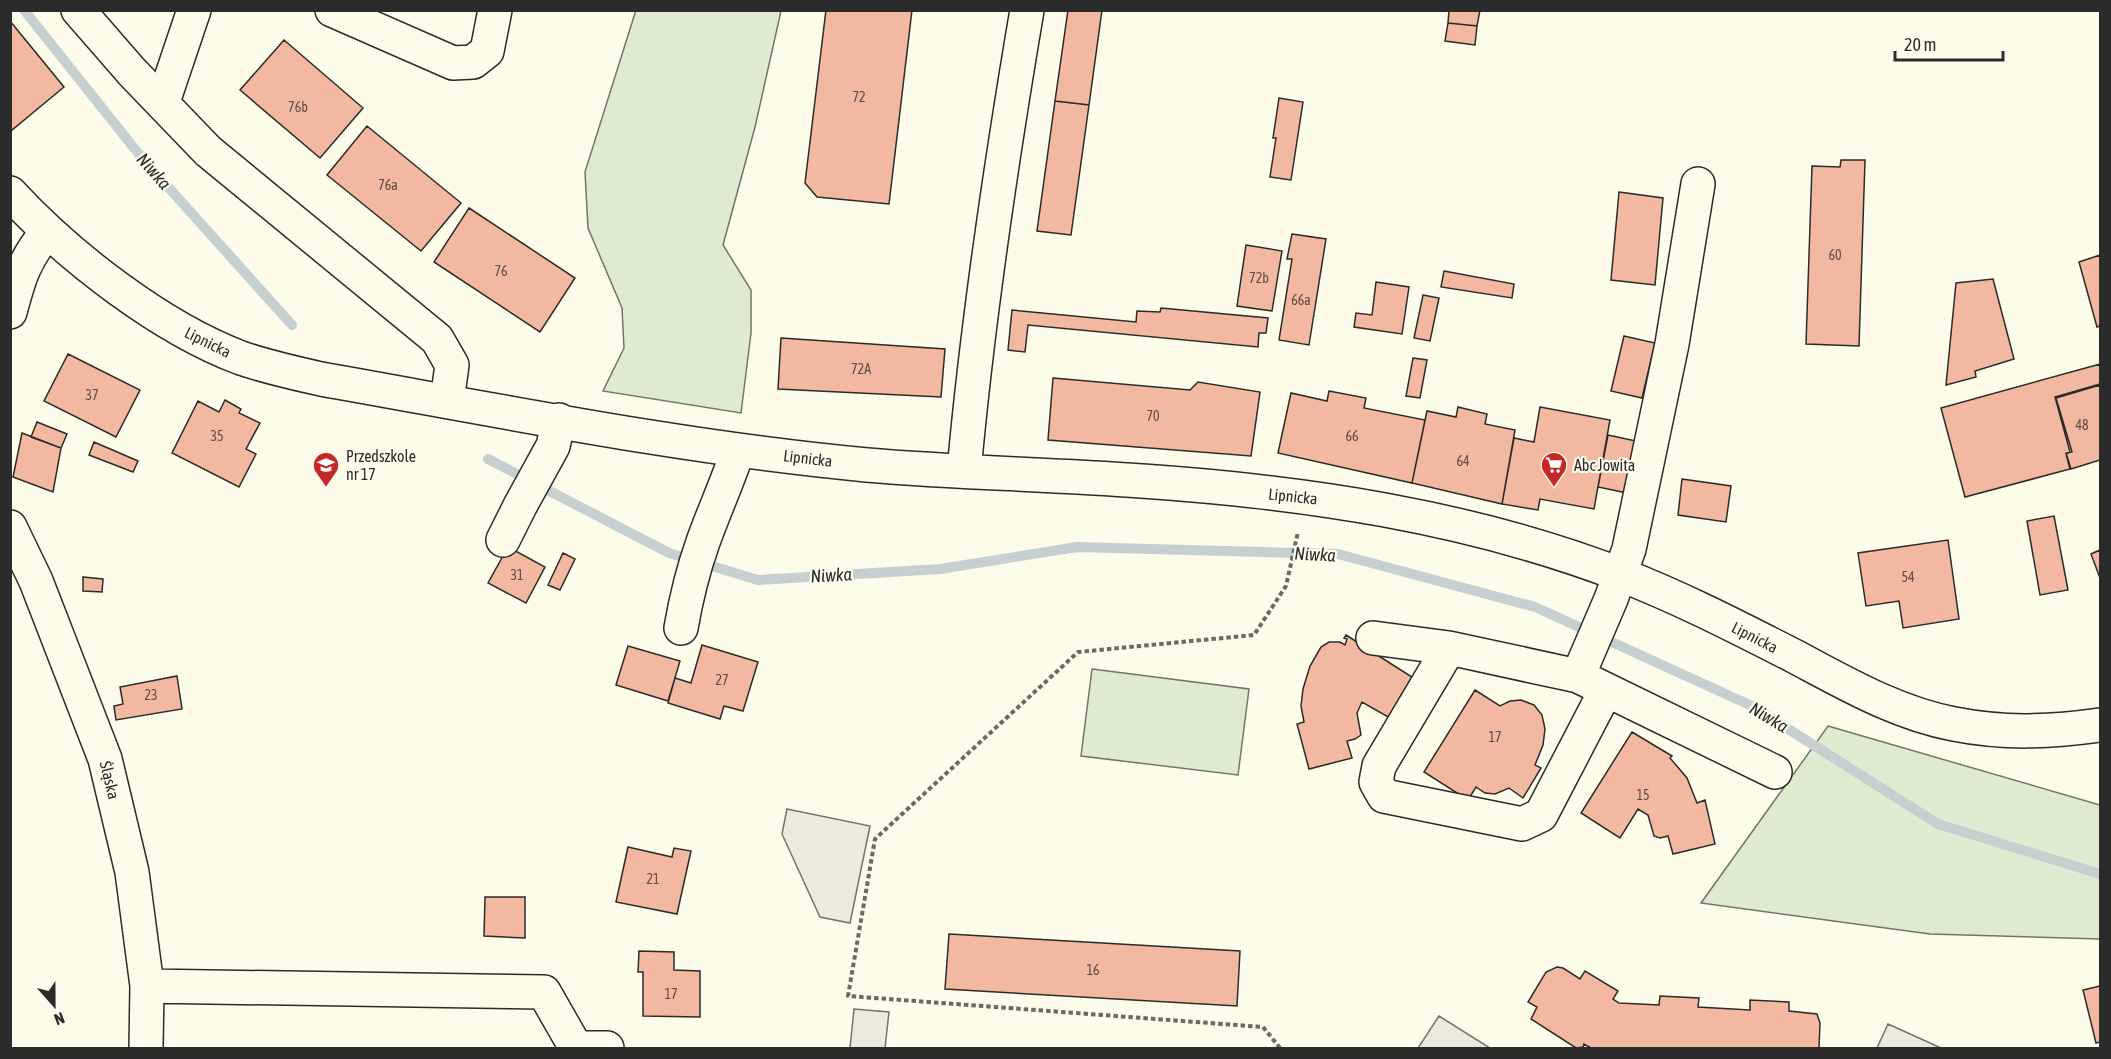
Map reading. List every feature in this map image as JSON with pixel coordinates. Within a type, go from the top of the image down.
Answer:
[{"type":"street","points":[[78,10],[132,72],[208,151],[437,339],[452,364],[447,401]]},
{"type":"street","points":[[163,102],[194,10]]},
{"type":"street","points":[[332,10],[453,63],[473,62],[487,51],[495,10]]},
{"type":"street","points":[[964,471],[971,392],[1010,110],[1027,10]]},
{"type":"street","points":[[1449,648],[1378,766],[1376,782],[1384,796],[1522,824],[1540,815],[1590,675],[1606,609],[1629,549],[1672,344],[1698,184]]},
{"type":"street","name":"Lipnicka","points":[[10,193],[47,232],[137,301],[203,341],[241,358],[277,369],[321,379],[738,450],[868,465],[1145,481],[1308,496],[1416,516],[1526,544],[1618,574],[1718,618],[1870,696],[1929,718],[1964,726],[2025,733],[2100,725]]},
{"type":"street","points":[[10,312],[21,272],[33,249],[47,232]]},
{"type":"street","points":[[503,540],[553,446],[559,420]]},
{"type":"street","points":[[681,628],[688,587],[703,541],[728,483],[738,450]]},
{"type":"street","name":"Śląska","points":[[10,527],[36,581],[105,759],[132,872],[147,986],[146,1048]]},
{"type":"street","points":[[1373,638],[1449,648],[1590,675],[1775,772]]},
{"type":"street","points":[[147,986],[544,992],[576,1048],[607,1048]]},
{"type":"path","points":[[1280,1048],[1263,1027],[848,996],[875,839],[1078,652],[1254,635],[1286,586],[1300,523]]},
{"type":"green space","points":[[636,10],[781,11],[755,127],[723,245],[751,290],[751,333],[741,413],[603,391],[624,348],[622,308],[588,228],[585,172]]},
{"type":"green space","points":[[1092,669],[1249,689],[1238,775],[1081,756]]},
{"type":"green space","points":[[1828,726],[2100,805],[2100,939],[1930,934],[1701,903]]},
{"type":"shaded area","points":[[787,809],[870,826],[850,923],[820,917],[782,834]]},
{"type":"shaded area","points":[[854,1009],[889,1012],[885,1048],[850,1048]]},
{"type":"shaded area","points":[[1439,1016],[1490,1048],[1418,1048]]},
{"type":"shaded area","points":[[1888,1024],[1941,1048],[1877,1048]]},
{"type":"building","points":[[826,10],[912,10],[889,204],[817,197],[805,183]]},
{"type":"building","points":[[1068,10],[1102,10],[1089,105],[1055,101]]},
{"type":"building","points":[[1449,10],[1480,10],[1477,26],[1448,23]]},
{"type":"building","points":[[10,21],[64,87],[12,130],[10,129]]},
{"type":"building","points":[[1448,23],[1477,26],[1475,45],[1445,41]]},
{"type":"building","points":[[284,40],[363,108],[320,158],[240,90]]},
{"type":"building","points":[[1279,98],[1303,102],[1291,180],[1270,177]]},
{"type":"building","points":[[1055,101],[1089,105],[1071,235],[1037,231]]},
{"type":"building","points":[[367,126],[461,203],[421,251],[327,175]]},
{"type":"building","points":[[1841,160],[1865,160],[1859,346],[1806,344],[1812,166],[1840,167]]},
{"type":"building","points":[[1619,192],[1663,198],[1655,285],[1611,280]]},
{"type":"building","points":[[469,208],[575,278],[540,332],[434,262]]},
{"type":"building","points":[[1292,234],[1326,239],[1309,345],[1279,340],[1292,259],[1287,259]]},
{"type":"building","points":[[1246,245],[1282,251],[1272,311],[1237,306]]},
{"type":"building","points":[[2100,255],[2100,326],[2097,327],[2079,262]]},
{"type":"building","points":[[1444,271],[1514,284],[1512,298],[1441,287]]},
{"type":"building","points":[[1993,279],[2014,359],[1975,371],[1976,377],[1946,385],[1956,283]]},
{"type":"building","points":[[1376,282],[1409,287],[1402,334],[1354,327],[1356,313],[1372,315]]},
{"type":"building","points":[[1423,295],[1439,298],[1430,341],[1414,338]]},
{"type":"building","points":[[1161,308],[1268,318],[1266,333],[1259,333],[1258,347],[1028,325],[1025,352],[1008,350],[1012,310],[1136,322],[1137,311],[1160,312]]},
{"type":"building","points":[[1624,336],[1655,343],[1642,398],[1611,391]]},
{"type":"building","points":[[781,338],[945,349],[941,397],[778,389]]},
{"type":"building","points":[[68,354],[140,390],[116,437],[44,401]]},
{"type":"building","points":[[1413,358],[1427,360],[1420,398],[1406,396]]},
{"type":"building","points":[[2100,364],[2100,384],[2055,397],[2070,452],[2066,454],[2070,469],[1965,497],[1941,408]]},
{"type":"building","points":[[1053,378],[1190,390],[1198,382],[1260,392],[1251,456],[1048,440]]},
{"type":"building","points":[[2100,385],[2100,460],[2071,469],[2066,453],[2072,452],[2056,398]]},
{"type":"building","points":[[1329,391],[1366,398],[1364,408],[1425,420],[1412,483],[1278,453],[1291,393],[1327,401]]},
{"type":"building","points":[[225,400],[241,409],[239,413],[260,423],[246,449],[256,454],[239,487],[172,453],[198,401],[219,412]]},
{"type":"building","points":[[1458,407],[1487,414],[1485,424],[1515,430],[1502,504],[1412,483],[1427,411],[1456,417]]},
{"type":"building","points":[[1540,407],[1610,420],[1594,509],[1540,499],[1538,510],[1502,504],[1514,438],[1534,442]]},
{"type":"building","points":[[37,422],[67,434],[61,448],[31,437]]},
{"type":"building","points":[[22,433],[61,448],[53,492],[13,477]]},
{"type":"building","points":[[1608,435],[1636,441],[1627,493],[1598,487]]},
{"type":"building","points":[[94,442],[138,461],[133,472],[89,455]]},
{"type":"building","points":[[1682,479],[1731,486],[1726,522],[1678,515]]},
{"type":"building","points":[[2054,516],[2068,590],[2040,595],[2027,521]]},
{"type":"building","points":[[1948,540],[1959,619],[1903,628],[1899,601],[1866,606],[1858,553]]},
{"type":"building","points":[[508,547],[545,567],[526,603],[488,583]]},
{"type":"building","points":[[2100,550],[2100,578],[2091,554]]},
{"type":"building","points":[[563,553],[575,559],[560,590],[548,585]]},
{"type":"building","points":[[83,577],[103,579],[102,592],[83,591]]},
{"type":"building","points":[[1346,635],[1415,679],[1390,718],[1362,702],[1357,713],[1361,735],[1347,741],[1352,758],[1309,769],[1297,724],[1304,722],[1301,706],[1303,689],[1310,666],[1321,647],[1329,642],[1340,642],[1345,645]]},
{"type":"building","points":[[702,645],[758,662],[743,711],[724,706],[720,719],[668,703],[675,678],[691,683]]},
{"type":"building","points":[[628,646],[680,661],[668,701],[616,685]]},
{"type":"building","points":[[177,676],[182,709],[116,720],[114,706],[123,704],[120,687]]},
{"type":"building","points":[[1475,690],[1500,706],[1510,701],[1521,700],[1534,705],[1542,715],[1545,729],[1543,745],[1535,765],[1541,768],[1523,798],[1509,788],[1495,794],[1485,793],[1476,787],[1468,800],[1424,772]]},
{"type":"building","points":[[1632,732],[1672,756],[1670,758],[1687,778],[1697,803],[1705,800],[1715,844],[1673,854],[1668,836],[1660,838],[1654,836],[1648,815],[1638,809],[1620,838],[1581,813]]},
{"type":"building","points":[[628,847],[672,857],[674,848],[691,851],[677,914],[616,902]]},
{"type":"building","points":[[485,897],[525,897],[525,938],[484,936]]},
{"type":"building","points":[[949,934],[1240,951],[1237,1006],[945,989]]},
{"type":"building","points":[[639,951],[674,952],[674,970],[700,971],[700,1017],[643,1016],[643,972],[638,972]]},
{"type":"building","points":[[1557,967],[1563,968],[1580,979],[1585,971],[1618,991],[1613,999],[1619,1003],[1659,1005],[1660,996],[1699,998],[1698,1007],[1750,1010],[1750,1000],[1789,1002],[1789,1011],[1817,1014],[1820,1023],[1819,1048],[1591,1048],[1584,1044],[1583,1047],[1576,1048],[1531,1019],[1537,1007],[1528,1002],[1546,972]]},
{"type":"building","points":[[2100,986],[2100,1042],[2096,1043],[2083,990]]},
{"type":"waterway","name":"Niwka","points":[[24,10],[142,158],[292,325]]},
{"type":"waterway","name":"Niwka","points":[[488,459],[669,553],[758,580],[940,569],[1077,547],[1338,554],[1535,607],[1752,706],[1938,824],[2100,874]]},
{"type":"place","name":"Przedszkole nr 17","points":[[326,488]]},
{"type":"place","name":"Abc Jowita","points":[[1554,488]]}]
